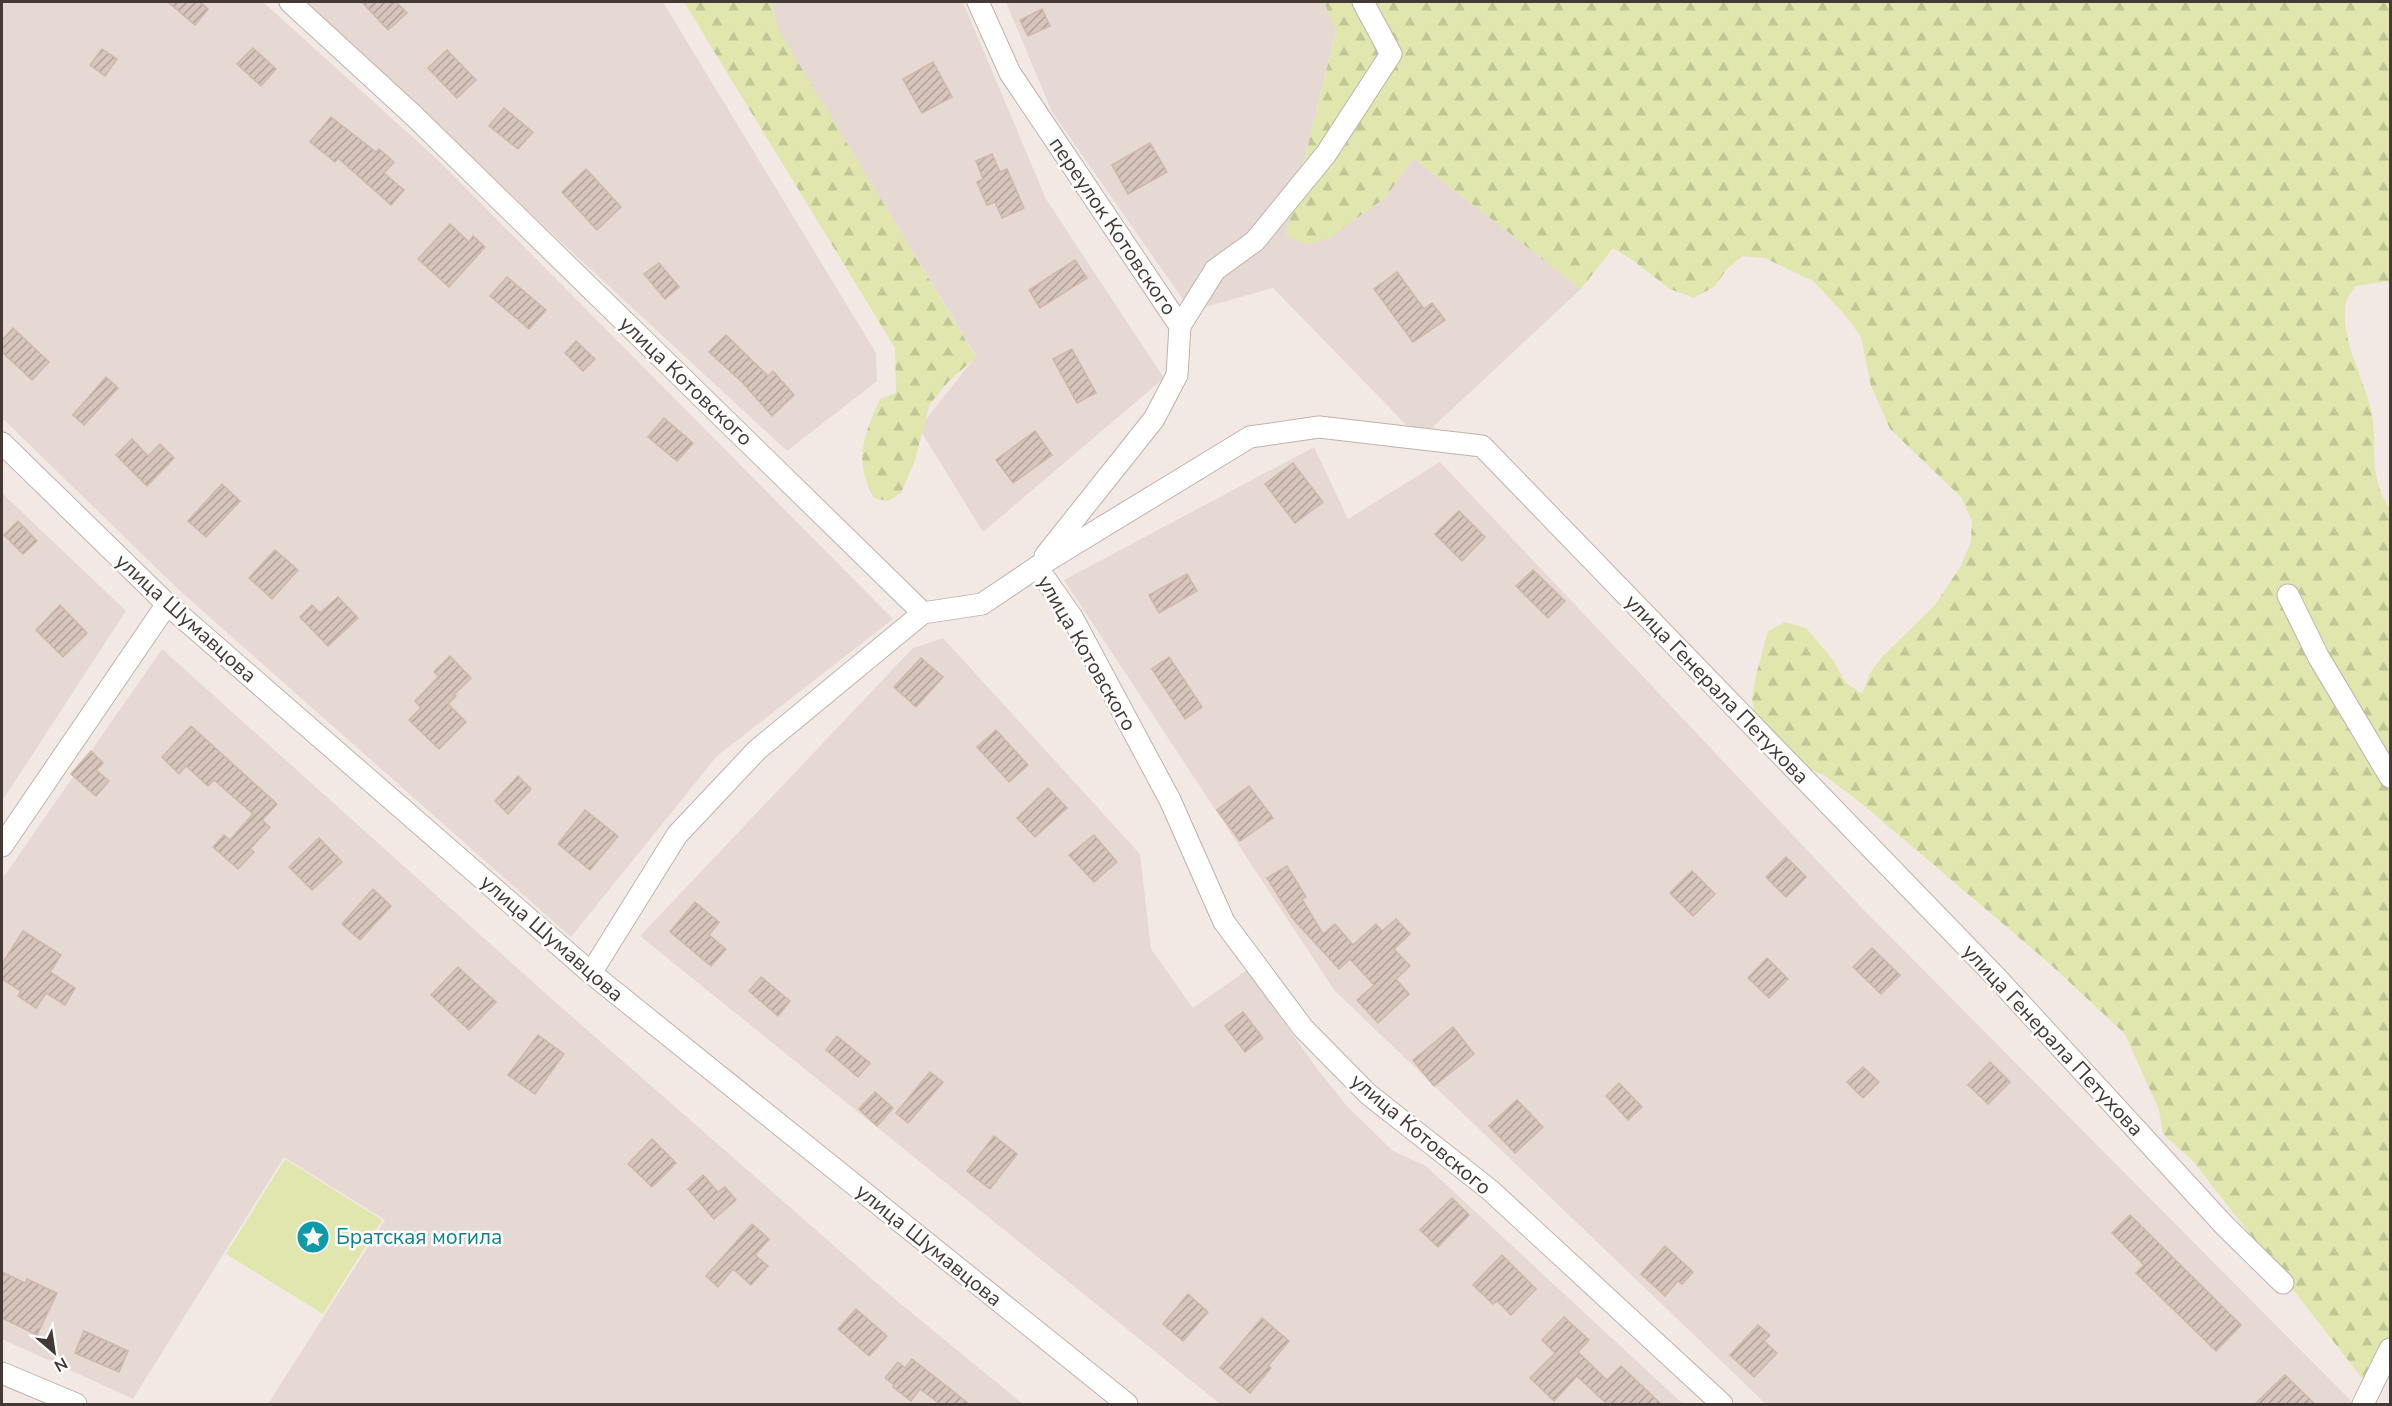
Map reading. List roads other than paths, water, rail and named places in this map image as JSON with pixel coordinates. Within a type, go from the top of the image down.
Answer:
[{"type":"street","name":"улица Котовского","points":[[290,2],[412,114],[923,613],[982,604],[1037,567],[1072,617],[1170,800],[1224,922],[1303,1028],[1368,1094],[1490,1190],[1722,1404]]},
{"type":"street","name":"переулок Котовского","points":[[978,2],[1010,73],[1180,326],[1177,375],[1154,419],[1037,567]]},
{"type":"street","points":[[1180,326],[1215,270],[1255,241],[1326,154],[1391,54],[1363,2]]},
{"type":"street","name":"улица Генерала Петухова","points":[[1037,567],[1250,437],[1319,427],[1482,446],[1998,979],[2224,1225],[2283,1283]]},
{"type":"street","name":"улица Шумавцова","points":[[2,443],[167,604],[591,973],[1127,1404]]},
{"type":"street","points":[[2288,595],[2318,656],[2391,777]]},
{"type":"street","points":[[2,846],[167,604]]},
{"type":"street","points":[[591,973],[677,835],[757,750],[923,613]]},
{"type":"street","points":[[2363,1404],[2391,1349]]},
{"type":"street","points":[[2,1373],[76,1404]]},
{"type":"place","name":"Братская могила","points":[[313,1237]]}]
